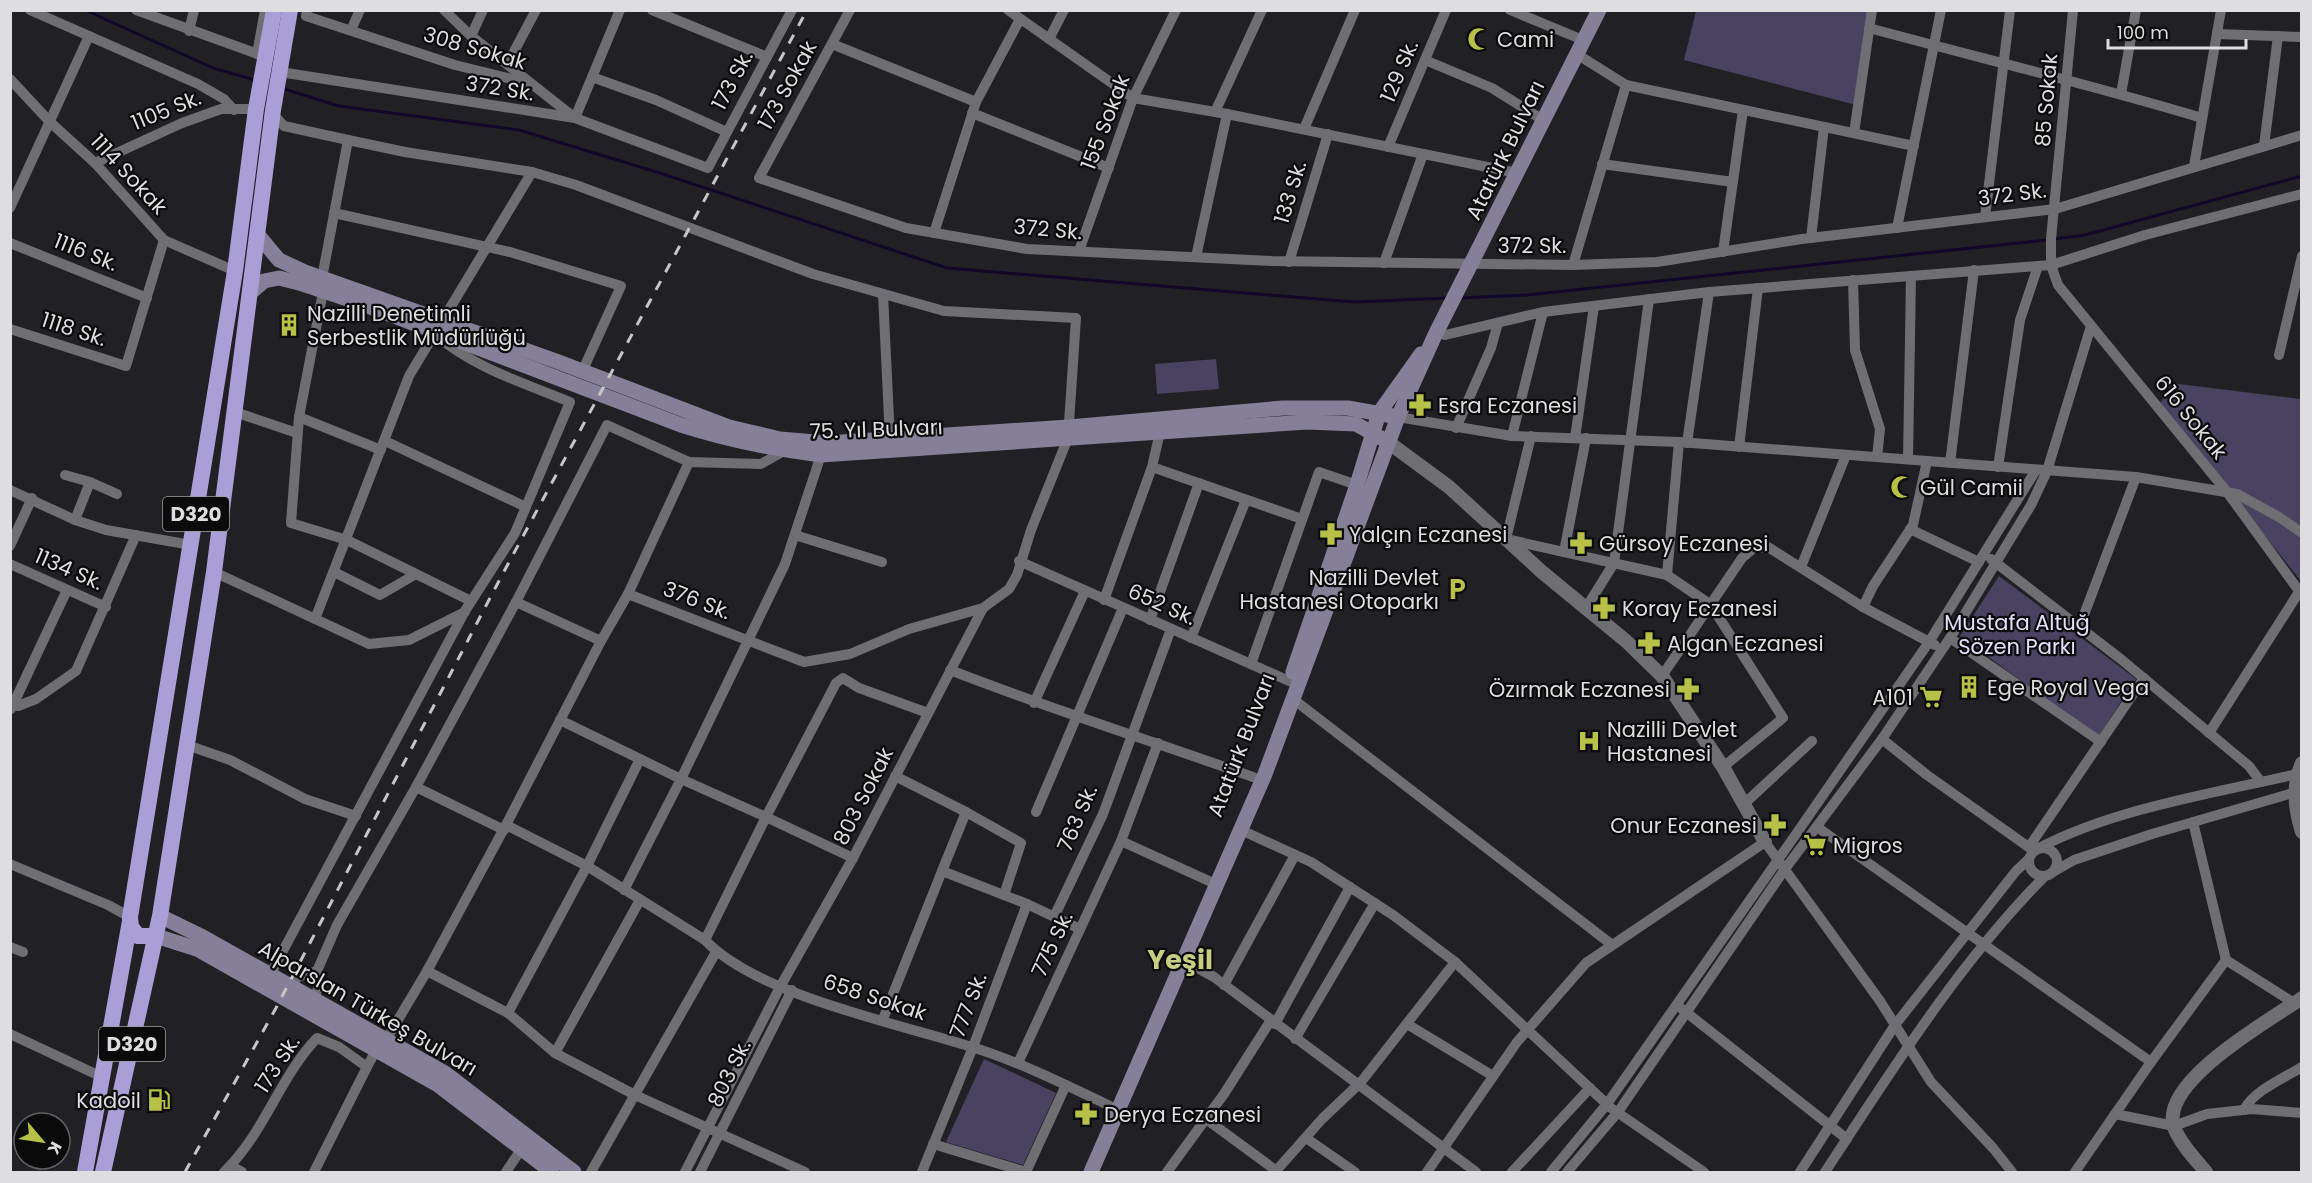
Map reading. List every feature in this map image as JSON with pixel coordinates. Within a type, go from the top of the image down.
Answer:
[{"type":"highway","name":"D320","points":[[85,1173],[135,893],[191,545],[235,270],[256,110],[266,63],[294,12]]},
{"type":"highway","name":"D320","points":[[103,1173],[160,916],[214,572],[274,112],[266,63]]},
{"type":"highway","points":[[156,936],[138,936],[131,927],[130,917],[136,910],[144,908],[160,916]]},
{"type":"main road","name":"Atatürk Bulvarı","points":[[1091,1173],[1241,830],[1293,699],[1398,417],[1437,332],[1599,10]]},
{"type":"main road","name":"75. Yıl Bulvarı","points":[[258,235],[279,260],[322,285],[681,425],[726,440],[784,450],[821,455],[1069,432],[1283,408],[1348,408],[1398,417]]},
{"type":"main road","name":"75. Yıl Bulvarı","points":[[250,293],[264,281],[279,278],[322,285]]},
{"type":"main road","name":"75. Yıl Bulvarı","points":[[436,328],[582,372],[729,427],[780,439],[827,442],[1069,432],[1160,432],[1307,422],[1356,424],[1388,442]]},
{"type":"main road","name":"Atatürk Bulvarı","points":[[1081,1173],[1253,777],[1357,485],[1379,413],[1437,332]]},
{"type":"main road","name":"Alparslan Türkeş Bulvarı","points":[[160,916],[314,999],[438,1085],[552,1173]]},
{"type":"main road","name":"Alparslan Türkeş Bulvarı","points":[[156,936],[182,942],[197,949],[381,1045],[446,1073],[574,1173]]},
{"type":"street","points":[[30,10],[198,84],[224,99],[234,110]]},
{"type":"street","name":"372 Sk.","points":[[136,10],[266,63],[575,118],[708,168]]},
{"type":"street","points":[[189,31],[194,10]]},
{"type":"street","points":[[266,10],[266,63]]},
{"type":"street","points":[[351,30],[360,10]]},
{"type":"street","points":[[444,10],[471,36],[575,118],[620,10]]},
{"type":"street","points":[[471,36],[483,10]]},
{"type":"street","points":[[508,63],[536,10]]},
{"type":"street","points":[[652,10],[675,16],[767,57]]},
{"type":"street","name":"173 Sk.","points":[[708,168],[792,10]]},
{"type":"street","name":"173 Sokak","points":[[759,178],[850,10]]},
{"type":"street","points":[[1008,10],[1133,98],[1304,129],[1517,173]]},
{"type":"street","points":[[1049,39],[1064,10]]},
{"type":"street","name":"155 Sokak","points":[[1079,251],[1133,98],[1176,10]]},
{"type":"street","points":[[1215,112],[1262,10]]},
{"type":"street","points":[[1304,129],[1355,10]]},
{"type":"street","name":"129 Sk.","points":[[1388,147],[1446,10]]},
{"type":"street","points":[[1510,10],[1579,47],[1626,85],[1914,146]]},
{"type":"street","points":[[1854,133],[1872,10]]},
{"type":"street","points":[[1897,228],[1941,10]]},
{"type":"street","points":[[1985,217],[2010,10]]},
{"type":"street","name":"85 Sokak","points":[[2051,265],[2073,10]]},
{"type":"street","points":[[2121,94],[2136,10]]},
{"type":"street","points":[[2194,166],[2221,10]]},
{"type":"street","name":"308 Sokak","points":[[294,12],[455,65],[531,84]]},
{"type":"street","points":[[934,233],[974,107],[1020,19]]},
{"type":"street","points":[[1869,28],[2004,64],[2067,78],[2202,118]]},
{"type":"street","points":[[2217,34],[2301,37]]},
{"type":"street","points":[[10,208],[89,36]]},
{"type":"street","points":[[2264,146],[2278,36]]},
{"type":"street","points":[[832,44],[1108,168]]},
{"type":"street","points":[[1425,60],[1492,88],[1543,120]]},
{"type":"street","points":[[592,77],[656,100],[727,132]]},
{"type":"street","name":"1114 Sokak","points":[[10,79],[50,122],[95,163],[164,240],[235,270]]},
{"type":"street","points":[[1573,265],[1626,85]]},
{"type":"street","name":"1105 Sk.","points":[[95,163],[182,123],[221,109],[256,110]]},
{"type":"street","points":[[1723,252],[1743,110]]},
{"type":"street","points":[[274,112],[284,126],[405,152],[532,172],[576,185],[813,274],[883,294],[890,438]]},
{"type":"street","points":[[1196,257],[1227,114]]},
{"type":"street","points":[[1811,238],[1824,127]]},
{"type":"street","name":"133 Sk.","points":[[1289,262],[1328,134]]},
{"type":"street","name":"372 Sk.","points":[[759,178],[906,228],[1027,249],[1289,262],[1384,263],[1469,270],[1657,262],[1811,238],[2055,209],[2301,135]]},
{"type":"street","points":[[348,140],[299,417],[291,523],[347,540],[471,602]]},
{"type":"street","points":[[1384,263],[1423,154]]},
{"type":"street","points":[[1602,164],[1733,182]]},
{"type":"street","points":[[315,620],[409,376],[532,172]]},
{"type":"street","points":[[1437,332],[1445,335],[1543,312],[1709,292],[2051,265],[2145,235],[2301,194]]},
{"type":"street","points":[[334,213],[487,247],[621,286],[582,372]]},
{"type":"street","points":[[147,298],[164,240]]},
{"type":"street","name":"1116 Sk.","points":[[10,243],[147,298]]},
{"type":"street","points":[[2279,355],[2301,256]]},
{"type":"street","name":"616 Sokak","points":[[2051,265],[2058,285],[2227,492],[2300,594]]},
{"type":"street","points":[[1998,467],[2020,320],[2038,266]]},
{"type":"street","points":[[1950,463],[1974,270]]},
{"type":"street","points":[[1908,459],[1911,276]]},
{"type":"street","points":[[1852,280],[1855,350],[1880,429],[1877,457]]},
{"type":"street","points":[[1739,447],[1758,288]]},
{"type":"street","points":[[1667,574],[1683,442],[1709,292]]},
{"type":"street","name":"803 Sokak","points":[[685,1173],[780,987],[853,858],[983,608],[1009,589],[1017,575],[1019,561],[1069,432],[1076,318],[944,311],[883,294]]},
{"type":"street","name":"1118 Sk.","points":[[10,329],[126,366],[147,298]]},
{"type":"street","points":[[1586,608],[1614,563],[1649,299]]},
{"type":"street","points":[[1564,552],[1580,438],[1594,306]]},
{"type":"street","points":[[1512,435],[1543,312]]},
{"type":"street","points":[[1456,428],[1491,348],[1498,323]]},
{"type":"street","points":[[1551,1173],[1681,1009],[1882,740],[1950,638],[2031,505],[2091,326]]},
{"type":"street","points":[[270,975],[465,611],[515,533],[570,402],[488,369],[456,352],[436,328]]},
{"type":"street","points":[[235,412],[297,433]]},
{"type":"street","points":[[299,417],[383,445],[526,507]]},
{"type":"street","points":[[1398,417],[1456,428],[1512,435],[1683,442],[2136,477],[2236,494],[2279,517],[2301,533]]},
{"type":"street","points":[[314,999],[321,981],[317,971],[337,925],[416,787],[516,602],[607,425],[689,462],[761,465],[784,450]]},
{"type":"street","points":[[1104,600],[1152,467],[1160,432]]},
{"type":"street","points":[[1506,539],[1531,436]]},
{"type":"street","points":[[1388,442],[1449,487],[1662,676],[1723,767],[1766,842],[1909,1044],[1931,1082],[1994,1148],[2012,1173]]},
{"type":"street","points":[[624,890],[781,574],[821,455]]},
{"type":"street","points":[[1801,567],[1846,455]]},
{"type":"street","points":[[1863,607],[1873,586],[1911,527],[1927,461]]},
{"type":"street","name":"376 Sk.","points":[[689,462],[628,594],[804,662],[850,654],[909,629],[983,608]]},
{"type":"street","points":[[1152,467],[1302,519]]},
{"type":"street","points":[[1567,1173],[1618,1112],[1681,1009],[1778,859],[1929,642],[1981,558],[2042,470]]},
{"type":"street","points":[[1251,664],[1319,472],[1357,485]]},
{"type":"street","points":[[65,475],[90,482],[117,494]]},
{"type":"street","points":[[2079,628],[2136,477]]},
{"type":"street","points":[[75,520],[90,482]]},
{"type":"street","points":[[1149,620],[1199,483]]},
{"type":"street","points":[[10,490],[32,498],[75,520],[106,530],[191,545]]},
{"type":"street","points":[[10,546],[32,498]]},
{"type":"street","points":[[1191,638],[1246,500]]},
{"type":"street","points":[[1911,527],[1981,558],[1996,562],[2144,678],[2249,766],[2261,782]]},
{"type":"street","name":"1134 Sk.","points":[[10,564],[106,607],[136,535]]},
{"type":"street","points":[[795,535],[882,562]]},
{"type":"street","points":[[1506,539],[1667,574],[1711,605],[1783,718],[1723,767]]},
{"type":"street","points":[[1662,676],[1742,558],[1754,548],[1768,547],[1863,607],[1942,650]]},
{"type":"street","name":"652 Sk.","points":[[1019,561],[1289,681]]},
{"type":"street","points":[[214,572],[369,644],[409,639],[465,611]]},
{"type":"street","points":[[334,572],[380,595],[416,574]]},
{"type":"street","points":[[67,590],[11,706],[18,706],[36,699],[76,670],[106,607]]},
{"type":"street","points":[[1034,703],[1085,591]]},
{"type":"street","points":[[314,1173],[367,1067],[427,971],[628,594]]},
{"type":"street","points":[[2209,733],[2300,594]]},
{"type":"street","points":[[516,602],[601,641]]},
{"type":"street","points":[[1036,812],[1123,608]]},
{"type":"street","name":"763 Sk.","points":[[1054,917],[1103,814],[1171,629]]},
{"type":"street","points":[[1950,638],[2101,742]]},
{"type":"street","points":[[950,670],[1034,703],[1131,733],[1253,777]]},
{"type":"street","points":[[705,940],[836,683],[843,678],[859,688],[928,713]]},
{"type":"street","points":[[1800,1173],[1895,1025],[2033,851],[2144,678]]},
{"type":"street","points":[[1293,699],[1611,944]]},
{"type":"street","points":[[560,720],[681,779],[853,858]]},
{"type":"street","points":[[1825,1173],[1909,1044],[1983,946],[2058,864],[2055,854],[2048,848],[2033,851],[1927,776],[1882,740]]},
{"type":"street","points":[[1744,804],[1812,741]]},
{"type":"street","name":"775 Sk.","points":[[1018,1063],[1121,841],[1158,743]]},
{"type":"street","points":[[187,745],[230,760],[296,795],[356,816]]},
{"type":"street","points":[[508,1013],[587,866],[640,759]]},
{"type":"street","points":[[2033,851],[2068,833],[2169,803],[2261,782],[2299,769],[2296,813],[2301,832]]},
{"type":"street","points":[[895,776],[1022,843],[1004,895]]},
{"type":"street","name":"658 Sokak","points":[[416,787],[587,866],[705,940],[716,952],[780,987],[1018,1063],[1110,1106]]},
{"type":"street","points":[[2033,851],[2033,872],[2049,874],[2074,860],[2296,792]]},
{"type":"street","points":[[883,1019],[966,812]]},
{"type":"street","points":[[2193,822],[2226,960],[2298,1001],[2206,1065],[2180,1094],[2173,1108],[2174,1126],[2206,1173]]},
{"type":"street","points":[[1817,827],[1967,935],[2151,1062]]},
{"type":"street","points":[[1241,830],[1295,855],[1350,887],[1455,962],[1607,1104],[1704,1173]]},
{"type":"street","points":[[1121,841],[1209,881]]},
{"type":"street","points":[[1427,1173],[1526,1030],[1586,963],[1611,944],[1766,842]]},
{"type":"street","points":[[1224,985],[1295,855]]},
{"type":"street","points":[[12,869],[108,905],[130,917]]},
{"type":"street","points":[[942,871],[1027,904],[1080,929]]},
{"type":"street","points":[[1167,1173],[1273,1022],[1350,887]]},
{"type":"street","points":[[108,905],[120,903],[135,893]]},
{"type":"street","points":[[555,1053],[640,900]]},
{"type":"street","points":[[1295,1039],[1375,903]]},
{"type":"street","name":"777 Sk.","points":[[922,1173],[1027,904]]},
{"type":"street","points":[[10,947],[23,952]]},
{"type":"street","points":[[591,1173],[716,952]]},
{"type":"street","points":[[2075,1173],[2151,1062],[2226,960]]},
{"type":"street","points":[[1185,961],[1224,985],[1476,1173]]},
{"type":"street","points":[[1206,1119],[1276,1172],[1357,1086],[1455,962]]},
{"type":"street","points":[[293,987],[297,977],[317,971]]},
{"type":"street","points":[[427,971],[508,1013],[555,1053],[635,1095],[800,1172]]},
{"type":"street","name":"803 Sk.","points":[[700,1173],[792,990]]},
{"type":"street","points":[[1681,1009],[1847,1139]]},
{"type":"street","points":[[1407,1024],[1493,1076]]},
{"type":"street","points":[[10,1034],[102,1077]]},
{"type":"street","name":"173 Sk.","points":[[227,1169],[260,1128],[302,1054],[317,1038],[339,1047],[367,1067]]},
{"type":"street","points":[[2244,1110],[2263,1092],[2301,1067]]},
{"type":"street","points":[[933,1144],[1026,1173],[1065,1085]]},
{"type":"street","points":[[1512,1173],[1590,1088]]},
{"type":"street","points":[[2115,1114],[2174,1126],[2207,1114],[2244,1110],[2301,1113]]},
{"type":"street","points":[[1306,1138],[1355,1173]]},
{"type":"street","points":[[506,1173],[522,1148]]},
{"type":"street","points":[[227,1169],[242,1173]]},
{"type":"green space","points":[[1696,11],[1868,11],[1856,105],[1684,60]]},
{"type":"green space","points":[[1216,359],[1219,389],[1157,394],[1155,364]]},
{"type":"green space","points":[[2171,383],[2300,399],[2301,396],[2301,581],[2160,404]]},
{"type":"green space","name":"Mustafa Altuğ Sözen Parkı","points":[[1999,576],[2136,679],[2098,737],[1960,636]]},
{"type":"green space","points":[[984,1059],[1056,1093],[1023,1165],[946,1142]]},
{"type":"waterway","points":[[85,10],[213,68],[255,80]]},
{"type":"waterway","points":[[281,88],[339,106],[519,130],[663,174],[947,268],[1354,302],[1447,298]]},
{"type":"waterway","points":[[2054,239],[2085,235],[2302,176]]},
{"type":"waterway","points":[[1460,298],[1527,295],[2047,240]]},
{"type":"railway","points":[[185,1172],[276,1008],[501,577],[807,10]]},
{"type":"place","name":"Cami","points":[[1479,39]]},
{"type":"place","name":"Nazilli Denetimli Serbestlik Müdürlüğü","points":[[289,325]]},
{"type":"place","name":"Esra Eczanesi","points":[[1420,405]]},
{"type":"place","name":"Gül Camii","points":[[1902,487]]},
{"type":"place","name":"Yalçın Eczanesi","points":[[1331,534]]},
{"type":"place","name":"Gürsoy Eczanesi","points":[[1581,543]]},
{"type":"place","name":"Nazilli Devlet Hastanesi Otoparkı","points":[[1457,589]]},
{"type":"place","name":"Koray Eczanesi","points":[[1604,608]]},
{"type":"place","name":"Algan Eczanesi","points":[[1649,643]]},
{"type":"place","name":"Ege Royal Vega","points":[[1969,687]]},
{"type":"place","name":"Özırmak Eczanesi","points":[[1688,689]]},
{"type":"place","name":"A101","points":[[1931,697]]},
{"type":"place","name":"Nazilli Devlet Hastanesi","points":[[1589,741]]},
{"type":"place","name":"Onur Eczanesi","points":[[1775,825]]},
{"type":"place","name":"Migros","points":[[1815,845]]},
{"type":"place","name":"Kadoil","points":[[159,1100]]},
{"type":"place","name":"Derya Eczanesi","points":[[1086,1114]]},
{"type":"district","name":"Yeşil","points":[[1180,959]]}]
